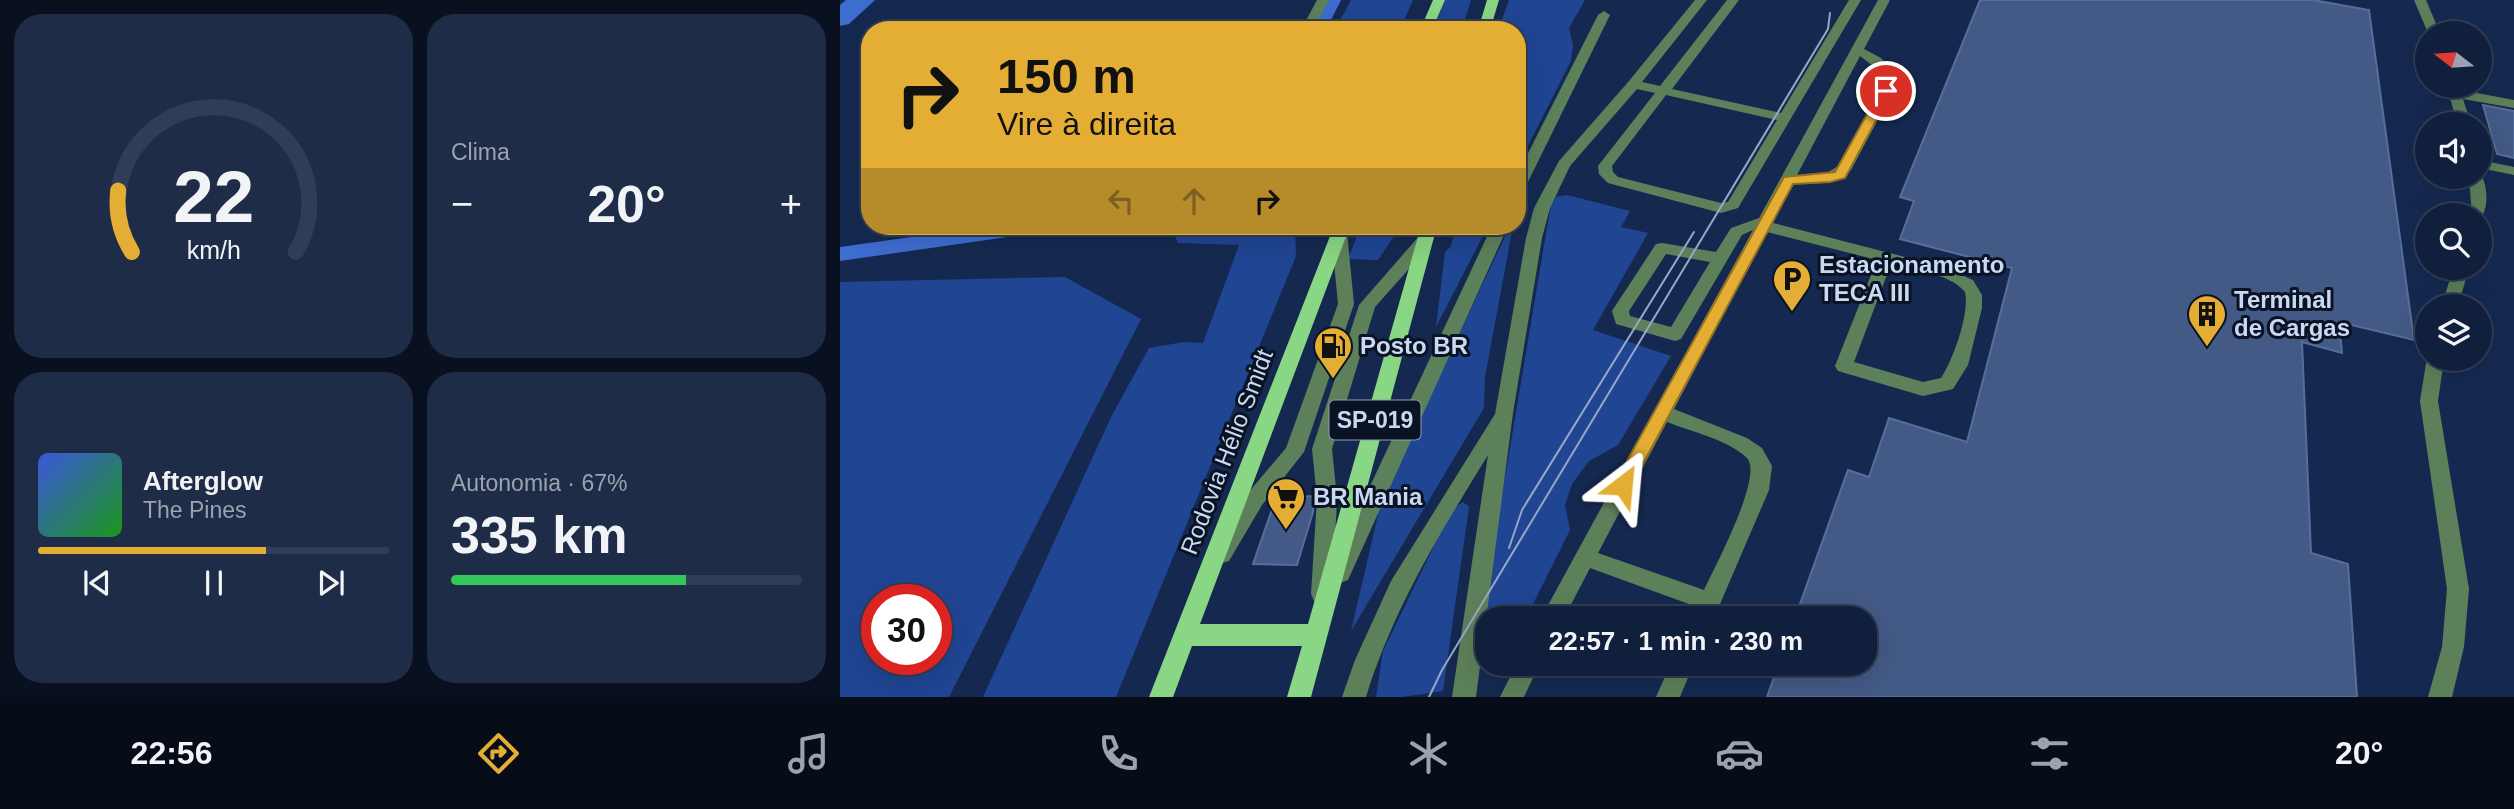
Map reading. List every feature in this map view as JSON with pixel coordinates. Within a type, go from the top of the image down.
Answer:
[{"type":"main road","points":[[1430,21],[1439,0]]},
{"type":"main road","points":[[1487,21],[1493,0]]},
{"type":"main road","name":"Rodovia Hélio Smidt","points":[[1161,697],[1338,235]]},
{"type":"main road","name":"SP-019","points":[[1299,697],[1427,235]]},
{"type":"main road","points":[[1185,635],[1318,625]]},
{"type":"street","points":[[1312,21],[1323,0]]},
{"type":"street","points":[[1464,697],[1504,413],[1534,237],[1542,208],[1564,164],[1637,80],[1701,0]]},
{"type":"street","points":[[1733,0],[1605,166],[1605,174],[1613,180],[1728,208],[1733,205],[1855,0]]},
{"type":"street","points":[[1558,606],[1884,0]]},
{"type":"street","points":[[2406,0],[2425,21]]},
{"type":"street","points":[[2420,0],[2428,21]]},
{"type":"street","points":[[1526,172],[1608,8]]},
{"type":"street","points":[[1789,180],[1840,175],[1858,145],[1886,91],[1888,77],[1879,63],[1857,50]]},
{"type":"street","points":[[1637,80],[1786,116]]},
{"type":"street","points":[[2490,98],[2514,104]]},
{"type":"street","points":[[2492,166],[2514,170]]},
{"type":"street","points":[[1718,258],[1662,248],[1620,311],[1620,317],[1625,322],[1670,336],[1676,334],[1718,258],[1736,232],[1749,225],[1765,224],[1886,257],[1959,279],[1973,292],[1974,308],[1959,365],[1947,384],[1923,389],[1844,366],[1886,257]]},
{"type":"street","points":[[1205,583],[1255,499],[1294,452],[1346,304],[1340,235]]},
{"type":"street","points":[[1318,625],[1327,498],[1322,449],[1367,305],[1425,235]]},
{"type":"street","points":[[1318,625],[1496,235]]},
{"type":"street","points":[[1680,328],[1701,340]]},
{"type":"street","points":[[2433,371],[2429,401],[2458,589],[2453,647],[2440,697]]},
{"type":"street","points":[[1662,412],[1740,443],[1755,454],[1762,466],[1759,490],[1708,606]]},
{"type":"street","points":[[1354,697],[1365,659],[1390,602],[1504,413]]},
{"type":"street","points":[[1584,557],[1697,606]]},
{"type":"street","points":[[1513,697],[1524,676]]},
{"type":"street","points":[[1668,697],[1677,676]]},
{"type":"shaded area","points":[[1351,0],[1413,0],[1404,21],[1340,21]]},
{"type":"shaded area","points":[[1445,0],[1471,0],[1465,21],[1437,21]]},
{"type":"shaded area","points":[[1509,0],[1585,0],[1569,28],[1573,45],[1571,61],[1526,149],[1526,21],[1501,21]]},
{"type":"shaded area","points":[[1567,195],[1630,211],[1621,227],[1648,233],[1593,330],[1671,356],[1618,445],[1589,461],[1572,484],[1565,505],[1570,530],[1532,606],[1483,606],[1551,204],[1556,197]]},
{"type":"shaded area","points":[[1175,235],[1295,235],[1296,256],[1116,697],[983,697],[1112,415],[1149,348],[1184,342],[1203,343],[1239,245],[1178,243]]},
{"type":"shaded area","points":[[1357,235],[1395,235],[1378,260],[1348,259]]},
{"type":"shaded area","points":[[1454,235],[1483,235],[1436,327],[1445,252],[1451,246]]},
{"type":"shaded area","points":[[1506,235],[1511,235],[1485,377],[1484,408],[1351,631],[1382,498]]},
{"type":"shaded area","points":[[1065,277],[1141,319],[949,697],[840,697],[840,282]]},
{"type":"shaded area","points":[[1463,502],[1469,507],[1443,691],[1402,697],[1376,697],[1383,651],[1452,509]]},
{"type":"building","name":"Terminal de Cargas","points":[[1980,0],[2313,0],[2369,10],[2414,340],[2339,322],[2342,353],[2302,342],[2311,553],[2348,564],[2357,697],[1767,697],[1774,676],[1877,676],[1877,606],[1799,606],[1848,470],[1869,477],[1889,418],[1967,442],[2012,268],[1900,239],[1914,201],[1900,197]]},
{"type":"building","points":[[2483,105],[2514,111],[2514,158],[2497,154],[2492,136],[2492,112],[2485,112]]},
{"type":"building","name":"BR Mania","points":[[1314,496],[1313,512],[1297,565],[1253,564],[1276,498]]},
{"type":"waterway","points":[[840,18],[862,0]]},
{"type":"waterway","points":[[1322,21],[1333,0]]},
{"type":"waterway","points":[[840,254],[972,235]]},
{"type":"tram line","points":[[1429,697],[1442,670],[1828,29],[1830,13]]},
{"type":"tram line","points":[[1509,548],[1522,510],[1694,232]]},
{"type":"place","name":"Estacionamento TECA III","points":[[1792,313]]},
{"type":"place","name":"Terminal de Cargas","points":[[2207,348]]},
{"type":"place","name":"Posto BR","points":[[1333,380]]},
{"type":"place","name":"BR Mania","points":[[1286,531]]},
{"type":"route","points":[[1623,485],[1789,180],[1840,175],[1886,91]]}]
